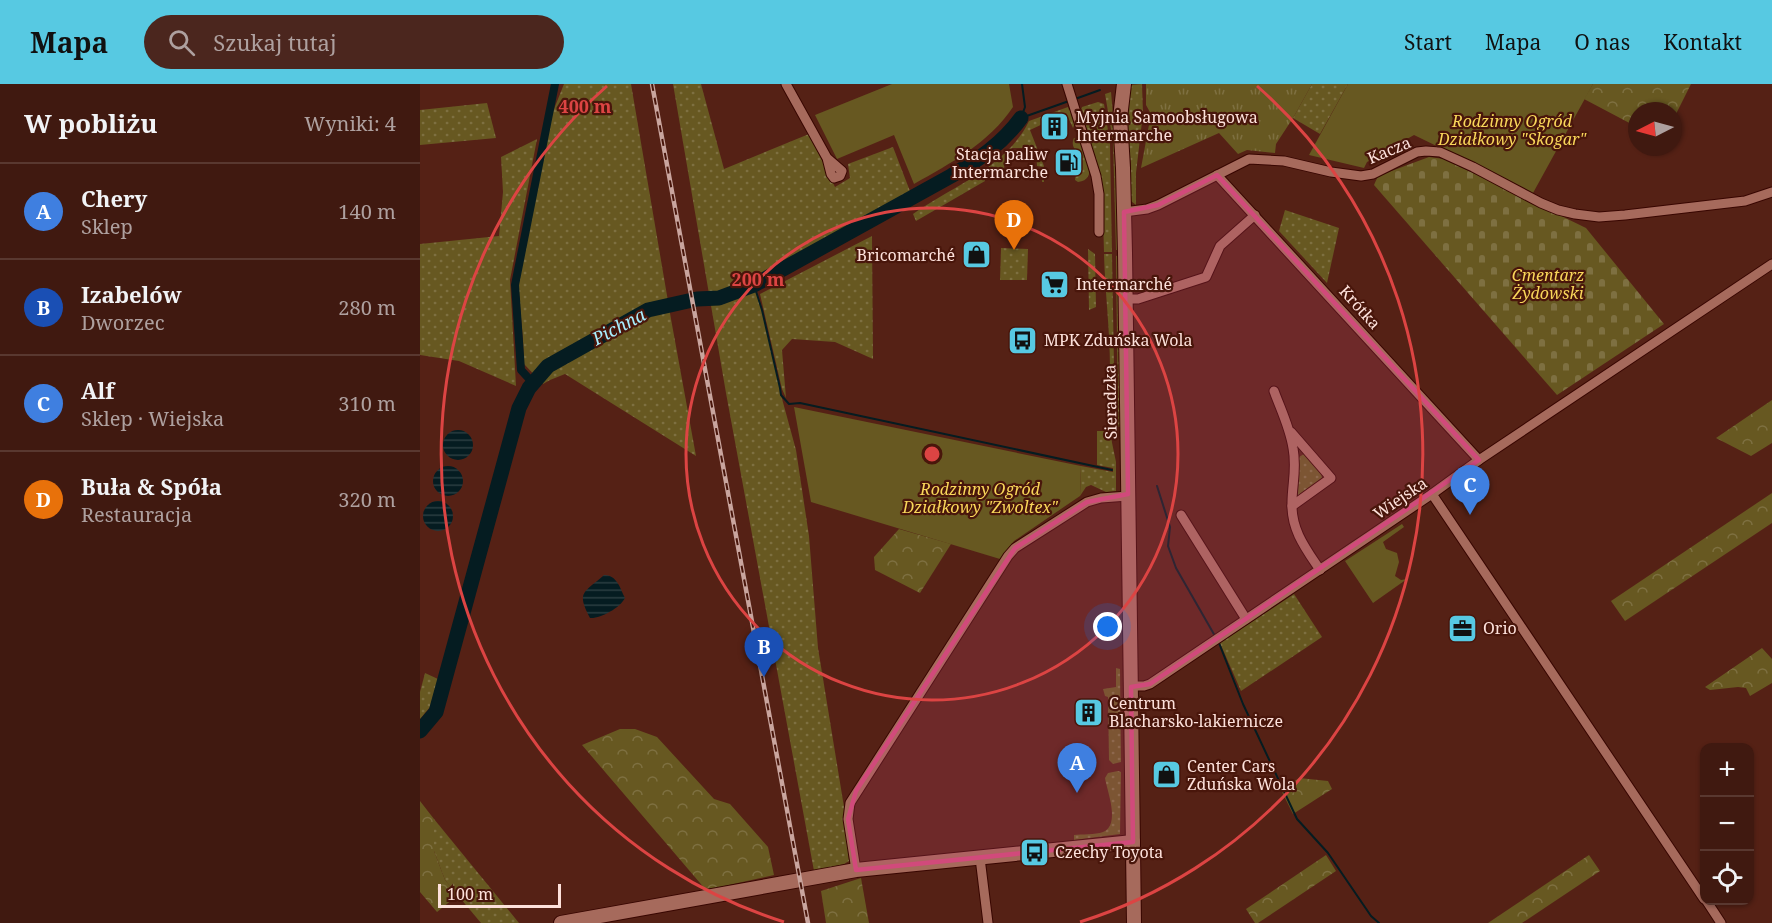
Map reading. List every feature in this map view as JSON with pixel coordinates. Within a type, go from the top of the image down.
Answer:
[{"type":"main road","name":"Sieradzka","points":[[1114,84],[1116,111],[1120,118]]},
{"type":"main road","name":"Sieradzka","points":[[1124,84],[1120,118],[1124,212],[1134,923]]},
{"type":"main road","points":[[561,923],[856,870],[1133,842]]},
{"type":"street","points":[[786,84],[827,158]]},
{"type":"street","points":[[1069,87],[1098,184],[1099,232]]},
{"type":"street","name":"Kacza","points":[[1124,212],[1158,205],[1239,163],[1255,159],[1284,161],[1331,172],[1361,176],[1373,174],[1417,152],[1426,151],[1440,152],[1558,210],[1599,217],[1745,201],[1772,192]]},
{"type":"street","name":"Krótka","points":[[1217,175],[1479,460]]},
{"type":"street","points":[[1125,299],[1138,299],[1206,277],[1220,246],[1255,215]]},
{"type":"street","name":"Wiejska","points":[[1131,686],[1150,684],[1772,264]]},
{"type":"street","points":[[1274,391],[1289,430],[1295,467],[1292,506],[1295,528],[1320,570]]},
{"type":"street","points":[[1289,430],[1331,478],[1292,506]]},
{"type":"street","points":[[1432,494],[1700,893]]},
{"type":"street","points":[[856,870],[848,819],[850,803],[1008,556],[1015,548],[1085,503],[1101,498],[1128,496]]},
{"type":"street","points":[[1181,515],[1246,619]]},
{"type":"street","points":[[980,858],[988,923]]},
{"type":"street","points":[[1708,905],[1721,923]]},
{"type":"highlighted area","points":[[1217,175],[1479,460],[1150,684],[1131,687],[1133,842],[856,870],[848,819],[856,791],[1015,548],[1087,502],[1128,494],[1124,212],[1158,205]]},
{"type":"green space","points":[[564,84],[631,84],[696,456],[565,374],[543,384],[524,364],[518,284],[550,119]]},
{"type":"green space","points":[[673,84],[701,84],[724,169],[809,134],[835,187],[850,178],[848,164],[893,147],[913,199],[754,285],[796,450],[809,536],[818,648],[844,807],[849,861],[814,871],[726,393]]},
{"type":"green space","points":[[892,84],[1009,84],[1013,107],[981,142],[914,184],[894,135],[837,159],[815,115]]},
{"type":"green space","points":[[1142,84],[1143,113],[1136,173],[1136,205],[1131,201],[1131,164],[1126,123],[1130,85]]},
{"type":"green space","points":[[1146,84],[1312,84],[1276,144],[1275,153],[1247,150],[1238,154],[1219,133],[1141,168],[1151,114],[1146,105]]},
{"type":"green space","points":[[1312,84],[1348,84],[1320,134],[1293,118]]},
{"type":"green space","name":"Rodzinny Ogród Działkowy \"Skogar\"","points":[[1348,84],[1593,84],[1533,193],[1414,135],[1367,162],[1364,168],[1309,155]]},
{"type":"green space","points":[[1593,84],[1691,84],[1682,102],[1628,102],[1628,122],[1584,99]]},
{"type":"green space","points":[[1111,92],[1117,160],[1119,250],[1116,250],[1113,141],[1105,94]]},
{"type":"green space","points":[[1098,102],[1104,104],[1110,144],[1112,252],[1104,252],[1102,181],[1081,110],[1082,107]]},
{"type":"green space","points":[[487,103],[496,138],[420,145],[420,110]]},
{"type":"green space","points":[[1068,107],[1075,123],[1073,128],[1066,113],[1030,130],[1044,166],[1044,182],[1042,182],[1043,167],[1037,166],[1036,148],[1012,148],[1005,155],[1004,169],[991,169],[985,175],[985,181],[916,221],[913,214],[978,174],[1007,151],[1029,121]]},
{"type":"green space","points":[[1074,138],[1082,141],[1090,172],[1088,177],[1078,182],[1075,180],[1078,161],[1073,144]]},
{"type":"green space","points":[[537,139],[510,280],[516,386],[459,361],[420,355],[420,244],[499,236],[503,192],[501,157]]},
{"type":"green space","name":"Cmentarz Żydowski","points":[[1429,157],[1444,159],[1586,228],[1664,324],[1557,395],[1374,185],[1378,176]]},
{"type":"green space","points":[[1285,210],[1339,228],[1327,283],[1279,231]]},
{"type":"green space","points":[[872,236],[873,359],[835,342],[792,339],[782,350],[786,398],[760,294]]},
{"type":"green space","points":[[1001,248],[1028,249],[1027,280],[1000,280]]},
{"type":"green space","points":[[1088,249],[1095,254],[1096,307],[1089,310]]},
{"type":"green space","points":[[1104,254],[1112,254],[1114,367],[1110,368],[1109,340]]},
{"type":"green space","points":[[1119,255],[1122,427],[1118,427],[1116,256]]},
{"type":"green space","points":[[1772,400],[1772,443],[1751,456],[1716,438]]},
{"type":"green space","name":"Rodzinny Ogród Działkowy \"Zwoltex\"","points":[[794,407],[1081,466],[1080,496],[1014,541],[1000,559],[811,502]]},
{"type":"green space","points":[[1097,431],[1110,433],[1116,462],[1116,491],[1106,492],[1091,485],[1086,487],[1080,496],[1081,466],[1113,472],[1113,468],[1097,465]]},
{"type":"green space","points":[[1304,454],[1321,473],[1322,478],[1297,497],[1299,457]]},
{"type":"green space","points":[[1772,493],[1772,523],[1625,621],[1611,601]]},
{"type":"green space","points":[[1402,524],[1404,527],[1383,542],[1386,549],[1397,553],[1399,562],[1395,576],[1401,580],[1407,579],[1373,603],[1345,561]]},
{"type":"green space","points":[[899,529],[951,544],[920,593],[875,570],[874,557]]},
{"type":"green space","points":[[1294,594],[1322,637],[1241,691],[1220,643]]},
{"type":"green space","points":[[1762,648],[1772,659],[1772,683],[1750,696],[1746,688],[1710,690],[1705,687]]},
{"type":"green space","points":[[1116,668],[1120,669],[1121,762],[1113,764],[1109,760],[1108,697],[1105,696],[1103,689],[1116,687]]},
{"type":"green space","points":[[425,673],[438,679],[430,707],[420,719],[420,692]]},
{"type":"green space","points":[[620,729],[635,729],[657,737],[714,799],[730,804],[768,847],[774,875],[706,890],[582,745]]},
{"type":"green space","points":[[1121,772],[1120,834],[1074,840],[1074,835],[1100,833],[1108,828],[1112,815],[1105,778],[1108,773]]},
{"type":"green space","points":[[1299,778],[1328,781],[1332,789],[1293,814],[1281,790]]},
{"type":"green space","points":[[420,801],[434,819],[434,851],[445,880],[458,895],[437,912],[420,892]]},
{"type":"green space","points":[[434,819],[519,923],[481,923],[445,880],[434,851]]},
{"type":"green space","points":[[1326,855],[1336,871],[1255,923],[1246,909]]},
{"type":"green space","points":[[1589,855],[1600,871],[1522,923],[1488,923]]},
{"type":"green space","points":[[861,878],[869,923],[826,923],[821,891]]},
{"type":"water","points":[[458,430],[469,434],[473,445],[469,456],[458,460],[447,456],[443,445],[447,434]]},
{"type":"water","points":[[448,466],[459,470],[463,481],[459,492],[448,496],[437,492],[433,481],[437,470]]},
{"type":"water","points":[[438,501],[449,505],[453,516],[449,527],[438,531],[427,527],[423,516],[427,505]]},
{"type":"water","points":[[604,575],[615,580],[625,598],[609,612],[590,618],[583,602],[584,593]]},
{"type":"waterway","points":[[533,383],[521,370],[515,285],[555,84]]},
{"type":"waterway","points":[[1021,118],[1025,107],[1022,84]]},
{"type":"waterway","name":"Pichna","points":[[1075,99],[1100,90]]},
{"type":"waterway","name":"Pichna","points":[[1021,118],[1069,101]]},
{"type":"waterway","name":"Pichna","points":[[420,731],[436,712],[519,408],[529,388],[548,366],[648,310],[697,299],[719,298],[754,285],[961,170],[998,144],[1021,118]]},
{"type":"waterway","points":[[754,285],[762,310],[781,395],[789,404],[800,403],[1112,470]]},
{"type":"waterway","points":[[1157,486],[1170,527],[1168,546],[1176,568],[1215,636]]},
{"type":"waterway","points":[[1219,643],[1243,704],[1297,819],[1328,853],[1371,916],[1379,923]]},
{"type":"railway","points":[[652,84],[808,923]]},
{"type":"place","name":"Myjnia Samoobsługowa Intermarche","points":[[1055,126]]},
{"type":"place","name":"Stacja paliw Intermarche","points":[[1069,163]]},
{"type":"place","name":"Buła & Spóła","points":[[1014,250]]},
{"type":"place","name":"Bricomarché","points":[[976,255]]},
{"type":"place","name":"Intermarché","points":[[1055,284]]},
{"type":"place","name":"MPK Zduńska Wola","points":[[1023,340]]},
{"type":"place","name":"Alf","points":[[1470,515]]},
{"type":"place","name":"Orio","points":[[1462,628]]},
{"type":"place","name":"Izabelów","points":[[764,677]]},
{"type":"place","name":"Centrum Blacharsko-lakiernicze","points":[[1088,712]]},
{"type":"place","name":"Center Cars Zduńska Wola","points":[[1166,775]]},
{"type":"place","name":"Chery","points":[[1077,793]]},
{"type":"place","name":"Czechy Toyota","points":[[1034,852]]}]
